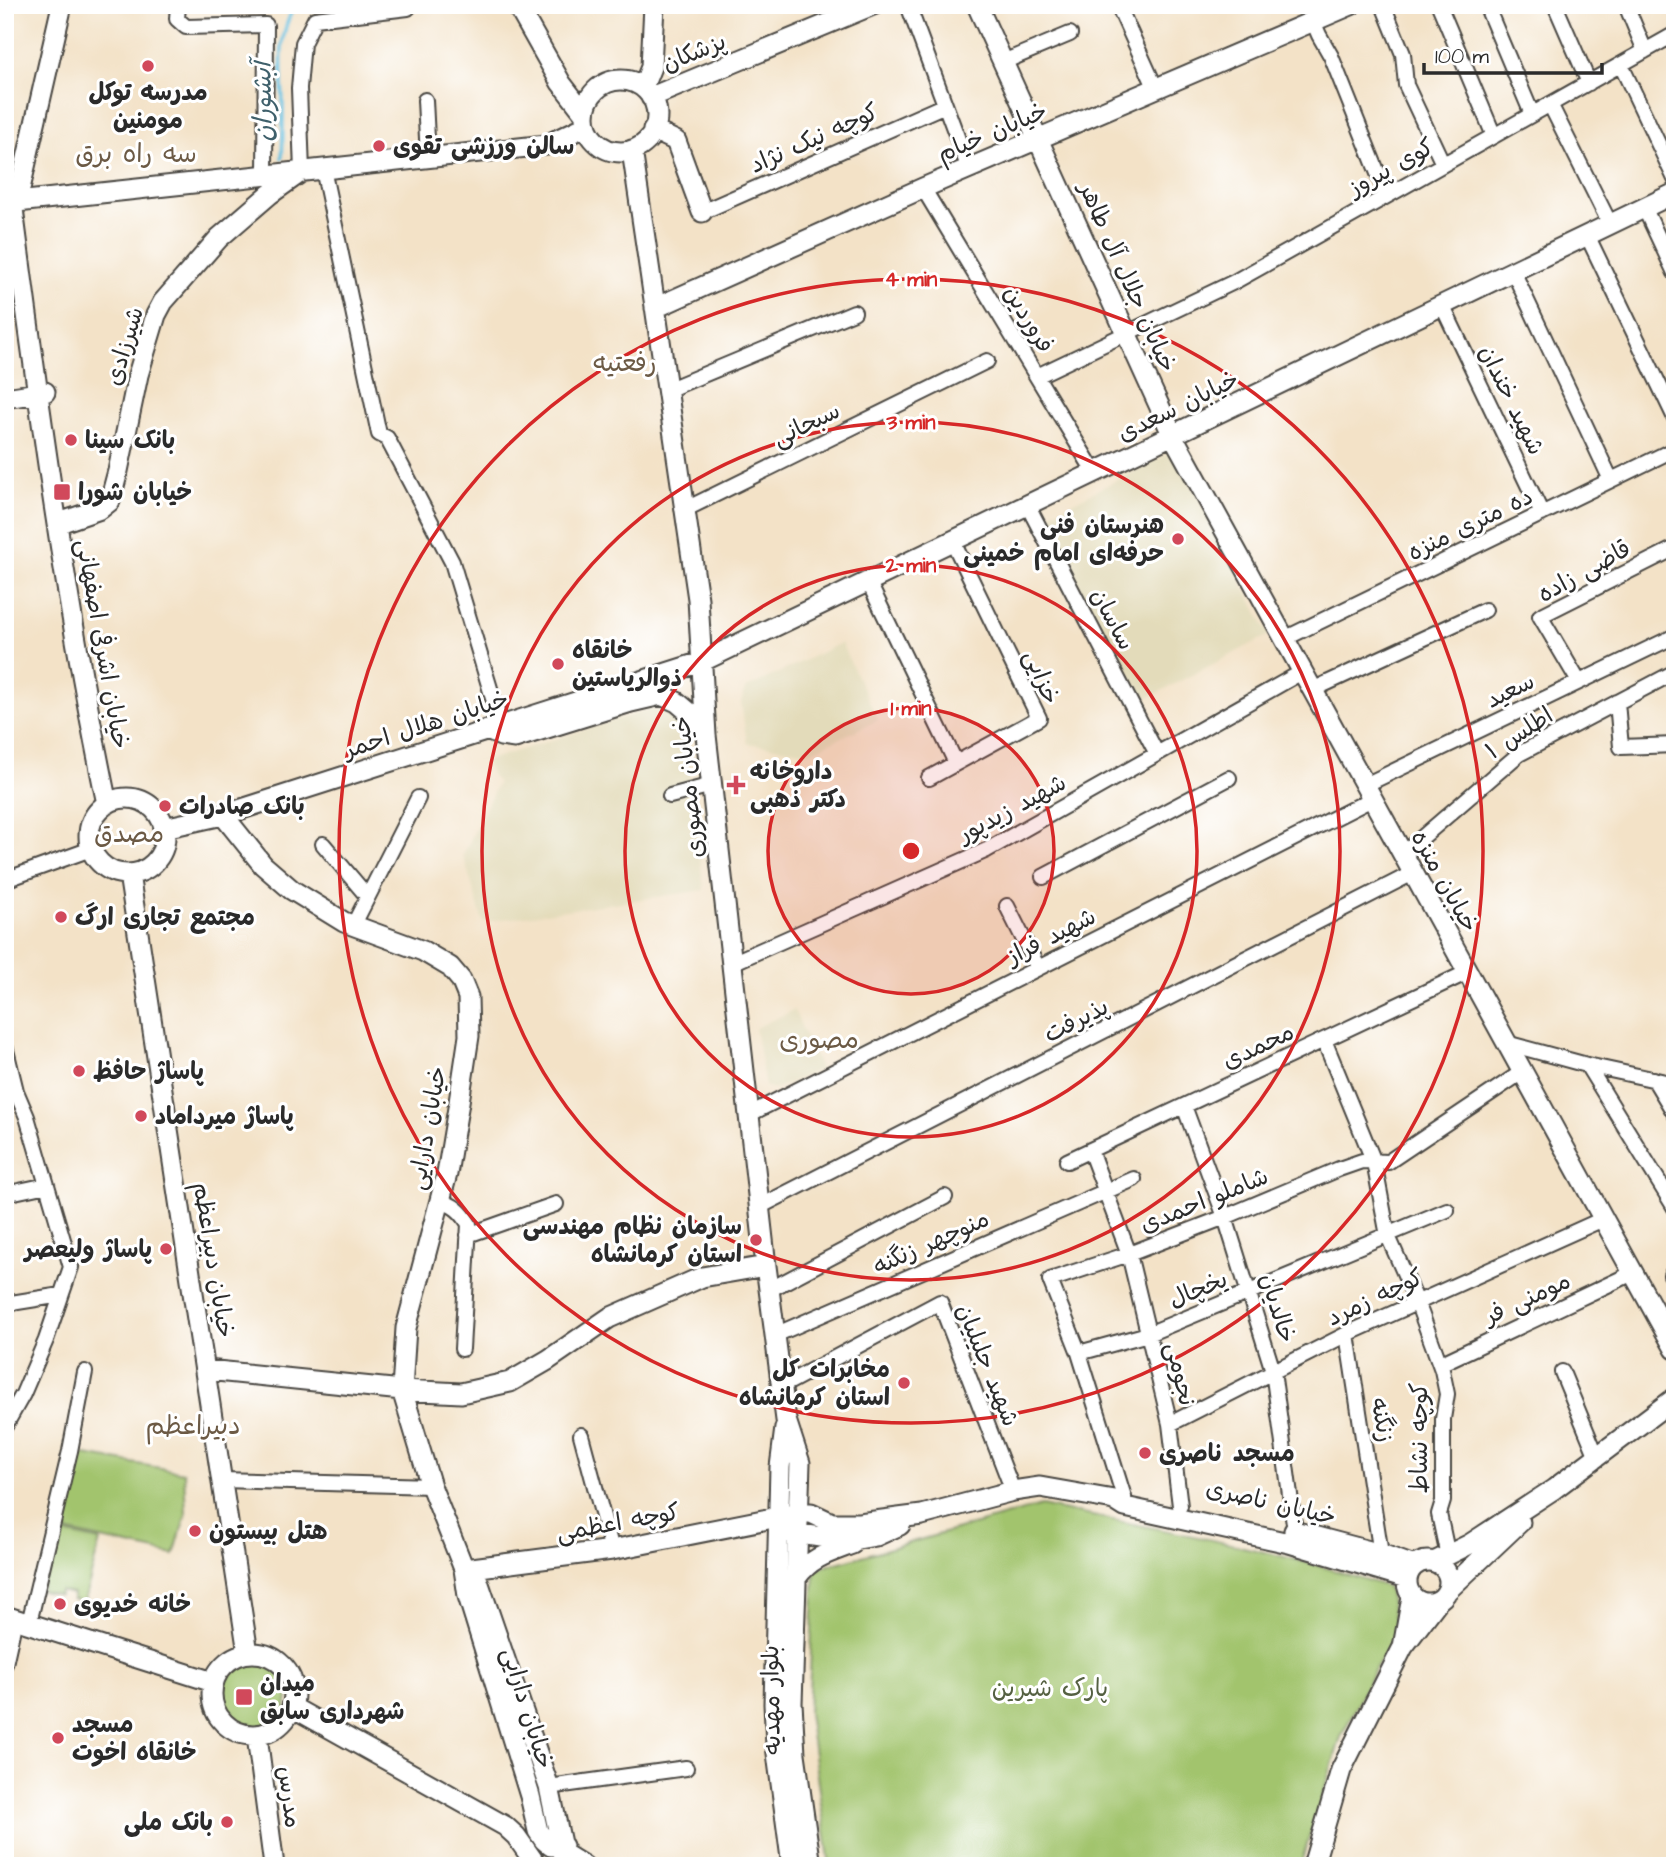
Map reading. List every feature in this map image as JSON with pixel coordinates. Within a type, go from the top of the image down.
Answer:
[{"type":"main road","name":"خیابان اشرفی اصفهانی","points":[[62,5],[17,202],[85,699],[112,802]]},
{"type":"main road","points":[[517,5],[585,120],[590,135],[604,148],[613,151],[632,150],[648,139],[657,117],[647,92],[636,83],[622,80],[604,84],[594,91],[587,102],[585,120]]},
{"type":"main road","points":[[647,92],[654,5]]},
{"type":"main road","name":"پزشکان","points":[[647,92],[873,5]]},
{"type":"main road","name":"خیابان جلال آل طاهر","points":[[977,5],[1172,436]]},
{"type":"main road","name":"خیابان خیام","points":[[655,308],[923,188],[1350,5]]},
{"type":"main road","points":[[17,202],[546,145],[585,120]]},
{"type":"main road","points":[[653,131],[676,141],[702,212]]},
{"type":"main road","name":"خیابان مصوری","points":[[632,150],[698,599],[706,735],[759,1207],[786,1420],[780,1468],[789,1524]]},
{"type":"main road","name":"شیرزادی","points":[[65,521],[100,509],[110,500],[138,375],[156,315],[163,302],[219,238],[270,194],[302,172]]},
{"type":"main road","name":"خیابان سعدی","points":[[701,662],[1675,193]]},
{"type":"main road","name":"خیابان اشرفی اصفهانی","points":[[41,392],[112,802]]},
{"type":"main road","points":[[5,398],[41,392]]},
{"type":"main road","name":"خیابان منزه","points":[[1172,436],[1675,1349]]},
{"type":"main road","name":"خیابان هلال احمر","points":[[164,828],[223,815],[701,662]]},
{"type":"main road","points":[[494,727],[501,736],[515,737],[661,695],[677,702],[690,713],[706,735]]},
{"type":"main road","points":[[129,798],[141,801],[152,807],[164,828],[163,849],[157,859],[140,872],[117,873],[106,868],[97,860],[91,849],[90,829],[99,810],[112,802],[129,798]]},
{"type":"main road","name":"خیابان دارایی","points":[[223,815],[263,865],[321,910],[353,926],[423,951],[450,967],[461,980],[468,997],[469,1036],[459,1102],[440,1201],[406,1328],[402,1390],[431,1486],[464,1569],[468,1596],[535,1822],[544,1840],[551,1846],[552,1860]]},
{"type":"main road","name":"خیابان دبیراعظم","points":[[129,874],[248,1653]]},
{"type":"main road","points":[[206,1370],[402,1390],[461,1393],[510,1382],[548,1360],[609,1318],[702,1277],[766,1266]]},
{"type":"main road","points":[[1443,1596],[1424,1604],[1412,1597],[1406,1584],[1410,1572],[1427,1561],[1441,1559],[1554,1489],[1675,1398]]},
{"type":"main road","name":"خیابان ناصری","points":[[789,1524],[811,1513],[824,1521],[846,1524],[922,1515],[1013,1491],[1055,1488],[1121,1501],[1410,1572]]},
{"type":"main road","points":[[1313,1866],[1341,1770],[1403,1647],[1443,1596],[1554,1489]]},
{"type":"main road","name":"خیابان ناصری","points":[[1121,1501],[1180,1506],[1295,1531],[1381,1555],[1410,1572]]},
{"type":"main road","name":"خیابان ناصری","points":[[789,1524],[840,1541],[876,1536],[922,1515]]},
{"type":"main road","name":"کوچه اعظمی","points":[[464,1569],[789,1524]]},
{"type":"main road","name":"بلوار مهدیه","points":[[789,1524],[797,1577],[776,1746],[792,1866]]},
{"type":"main road","name":"بلوار مهدیه","points":[[789,1524],[783,1704],[795,1754],[811,1866]]},
{"type":"main road","points":[[797,1577],[813,1560],[876,1536]]},
{"type":"main road","points":[[1441,1559],[1440,1565],[1448,1577],[1443,1596]]},
{"type":"main road","name":"خیابان دارایی","points":[[464,1569],[477,1578],[551,1794],[552,1860]]},
{"type":"main road","points":[[1403,1647],[1412,1597]]},
{"type":"main road","points":[[16,1619],[213,1682]]},
{"type":"main road","points":[[248,1653],[270,1657],[287,1672],[292,1683],[292,1707],[279,1727],[257,1735],[243,1735],[230,1730],[214,1709],[211,1695],[213,1682],[227,1662],[248,1653]]},
{"type":"main road","points":[[292,1707],[505,1826],[552,1860],[584,1866]]},
{"type":"main road","name":"مدرس","points":[[257,1735],[274,1866]]},
{"type":"main road","points":[[532,1806],[536,1810],[550,1807],[551,1794]]},
{"type":"street","points":[[178,5],[177,19],[186,27],[265,25],[265,175]]},
{"type":"street","points":[[302,172],[299,88],[303,43],[325,5]]},
{"type":"street","points":[[908,5],[969,169]]},
{"type":"street","points":[[1118,5],[1156,89]]},
{"type":"street","points":[[1383,5],[1403,54],[1406,85],[1443,164]]},
{"type":"street","points":[[1438,5],[1494,136]]},
{"type":"street","points":[[1486,5],[1532,114]]},
{"type":"street","points":[[1555,5],[1588,83]]},
{"type":"street","points":[[1626,5],[1645,51]]},
{"type":"street","points":[[315,19],[408,8]]},
{"type":"street","points":[[1313,21],[1331,56],[1387,196]]},
{"type":"street","points":[[1003,62],[1070,34]]},
{"type":"street","name":"کوی پیروز","points":[[1037,376],[1234,282],[1675,34]]},
{"type":"street","points":[[1621,65],[1675,179]]},
{"type":"street","points":[[425,100],[428,158]]},
{"type":"street","points":[[1550,104],[1610,224]]},
{"type":"street","name":"کوچه نیک نژاد","points":[[702,212],[945,105]]},
{"type":"street","points":[[323,169],[379,434],[387,438],[452,562],[494,727]]},
{"type":"street","name":"فروردین","points":[[923,188],[1095,473]]},
{"type":"street","points":[[1644,208],[1675,273]]},
{"type":"street","points":[[1587,235],[1675,418]]},
{"type":"street","points":[[1513,271],[1611,480]]},
{"type":"street","name":"شهید خندان","points":[[1442,305],[1542,514]]},
{"type":"street","points":[[667,390],[854,312]]},
{"type":"street","name":"سبحانی","points":[[684,510],[987,360]]},
{"type":"street","name":"ده متری منزه","points":[[1284,639],[1675,449]]},
{"type":"street","name":"ساسان","points":[[1028,506],[1157,754]]},
{"type":"street","name":"خزایی","points":[[929,778],[1039,718],[953,542]]},
{"type":"street","name":"قاضی زاده","points":[[1579,682],[1540,616],[1675,548]]},
{"type":"street","points":[[869,583],[956,763]]},
{"type":"street","points":[[1312,690],[1485,610]]},
{"type":"street","name":"سعید","points":[[1368,792],[1579,682],[1675,636]]},
{"type":"street","name":"شهید زیدپور","points":[[732,963],[987,850],[1302,672]]},
{"type":"street","name":"اطلس ۱","points":[[1403,854],[1519,754],[1675,672]]},
{"type":"street","points":[[1617,702],[1621,747],[1675,744]]},
{"type":"street","points":[[1043,877],[1229,778]]},
{"type":"street","points":[[670,796],[712,785]]},
{"type":"street","name":"شهید فراز","points":[[750,1114],[1038,968],[1368,792]]},
{"type":"street","points":[[353,926],[418,798]]},
{"type":"street","points":[[323,844],[367,896]]},
{"type":"street","points":[[5,880],[91,849]]},
{"type":"street","name":"پذیرفت","points":[[759,1207],[1413,873]]},
{"type":"street","points":[[1007,906],[1038,968]]},
{"type":"street","name":"محمدی","points":[[1067,1161],[1468,972]]},
{"type":"street","name":"کوچه نشاط","points":[[1324,1040],[1374,1162],[1388,1236],[1417,1302],[1440,1364],[1447,1394],[1443,1419],[1443,1501],[1439,1514],[1441,1559]]},
{"type":"street","points":[[1506,1043],[1587,1065],[1675,1084]]},
{"type":"street","points":[[5,1046],[16,1091],[27,1117],[71,1267],[42,1351],[5,1426]]},
{"type":"street","points":[[1587,1065],[1675,1208]]},
{"type":"street","name":"شاملو احمدی","points":[[1079,1353],[1050,1280],[1129,1254],[1339,1169],[1362,1161],[1388,1161],[1522,1072]]},
{"type":"street","points":[[1654,1079],[1675,1114]]},
{"type":"street","name":"خالدیان","points":[[1184,1106],[1225,1217],[1273,1371],[1295,1531]]},
{"type":"street","name":"نجومی","points":[[1090,1150],[1129,1254],[1170,1424],[1180,1506]]},
{"type":"street","name":"منوچهر زنگنه","points":[[775,1335],[1133,1179]]},
{"type":"street","points":[[5,1194],[47,1185]]},
{"type":"street","points":[[769,1290],[945,1197]]},
{"type":"street","points":[[440,1201],[451,1204],[462,1213],[469,1224],[462,1349]]},
{"type":"street","points":[[468,1235],[556,1204]]},
{"type":"street","name":"یخچال","points":[[1079,1353],[1148,1334],[1447,1210]]},
{"type":"street","name":"کوچه زمرد","points":[[1170,1424],[1347,1334],[1603,1219]]},
{"type":"street","name":"مومنی فر","points":[[1440,1364],[1633,1273]]},
{"type":"street","points":[[5,1304],[61,1295]]},
{"type":"street","name":"شهید جلیلیان","points":[[782,1386],[940,1302],[1013,1491]]},
{"type":"street","name":"زنگنه","points":[[1347,1334],[1381,1555]]},
{"type":"street","points":[[1079,1353],[1121,1501]]},
{"type":"street","points":[[5,1664],[16,1619],[70,1451],[85,1372]]},
{"type":"street","points":[[1562,1373],[1597,1457]]},
{"type":"street","points":[[581,1435],[612,1550]]},
{"type":"street","points":[[223,1480],[431,1486]]},
{"type":"street","points":[[551,1794],[686,1768]]},
{"type":"shaded area","name":"هنرستان فنی حرفه‌ای امام خمینی","points":[[1174,451],[1269,635],[1136,704],[1043,525],[1046,516]]},
{"type":"shaded area","points":[[841,643],[878,720],[810,752],[747,743],[741,702],[745,689]]},
{"type":"shaded area","points":[[647,710],[665,711],[684,727],[704,890],[483,922],[463,855],[498,782],[493,778],[485,761]]},
{"type":"shaded area","points":[[794,1010],[820,1069],[775,1089],[765,1086],[755,1028]]},
{"type":"green space","points":[[74,1453],[184,1472],[186,1514],[174,1555],[56,1529]]},
{"type":"green space","name":"پارک شیرین","points":[[1041,1506],[1259,1551],[1388,1587],[1397,1636],[1373,1672],[1341,1737],[1300,1866],[830,1866],[808,1713],[815,1569]]},
{"type":"green space","points":[[55,1531],[100,1541],[84,1602],[72,1599],[73,1594],[60,1591],[59,1595],[41,1591]]},
{"type":"green space","points":[[259,1659],[278,1669],[286,1681],[286,1709],[278,1721],[266,1729],[245,1731],[226,1721],[218,1709],[216,1688],[226,1669],[238,1661]]},
{"type":"waterway","name":"آبشوران","points":[[282,158],[282,43],[295,5]]},
{"type":"place","name":"مدرسه توکل مومنین","points":[[148,66]]},
{"type":"place","name":"سالن ورزشی تقوی","points":[[379,146]]},
{"type":"place","name":"بانک سینا","points":[[71,440]]},
{"type":"place","name":"خیابان شورا","points":[[62,492]]},
{"type":"place","name":"هنرستان فنی حرفه‌ای امام خمینی","points":[[1178,539]]},
{"type":"place","name":"خانقاه ذوالریاستین","points":[[558,664]]},
{"type":"place","name":"داروخانه دکتر ذهبی","points":[[736,785]]},
{"type":"place","name":"بانک صادرات","points":[[165,806]]},
{"type":"place","name":"مجتمع تجاری ارگ","points":[[61,917]]},
{"type":"place","name":"پاساژ حافظ","points":[[79,1071]]},
{"type":"place","name":"پاساژ میرداماد","points":[[141,1116]]},
{"type":"place","name":"سازمان نظام مهندسی استان کرمانشاه","points":[[756,1240]]},
{"type":"place","name":"پاساژ ولیعصر","points":[[166,1249]]},
{"type":"place","name":"مخابرات کل استان کرمانشاه","points":[[904,1383]]},
{"type":"place","name":"مسجد ناصری","points":[[1145,1453]]},
{"type":"place","name":"هتل بیستون","points":[[195,1531]]},
{"type":"place","name":"خانه خدیوی","points":[[60,1604]]},
{"type":"place","name":"میدان شهرداری سابق","points":[[244,1697]]},
{"type":"place","name":"مسجد خانقاه اخوت","points":[[58,1738]]},
{"type":"place","name":"بانک ملی","points":[[227,1822]]},
{"type":"district","name":"سه راه برق","points":[[136,153]]},
{"type":"district","name":"رفعتیه","points":[[625,362]]},
{"type":"district","name":"مصدق","points":[[129,833]]},
{"type":"district","name":"مصوری","points":[[819,1039]]},
{"type":"district","name":"دبیراعظم","points":[[193,1425]]}]
